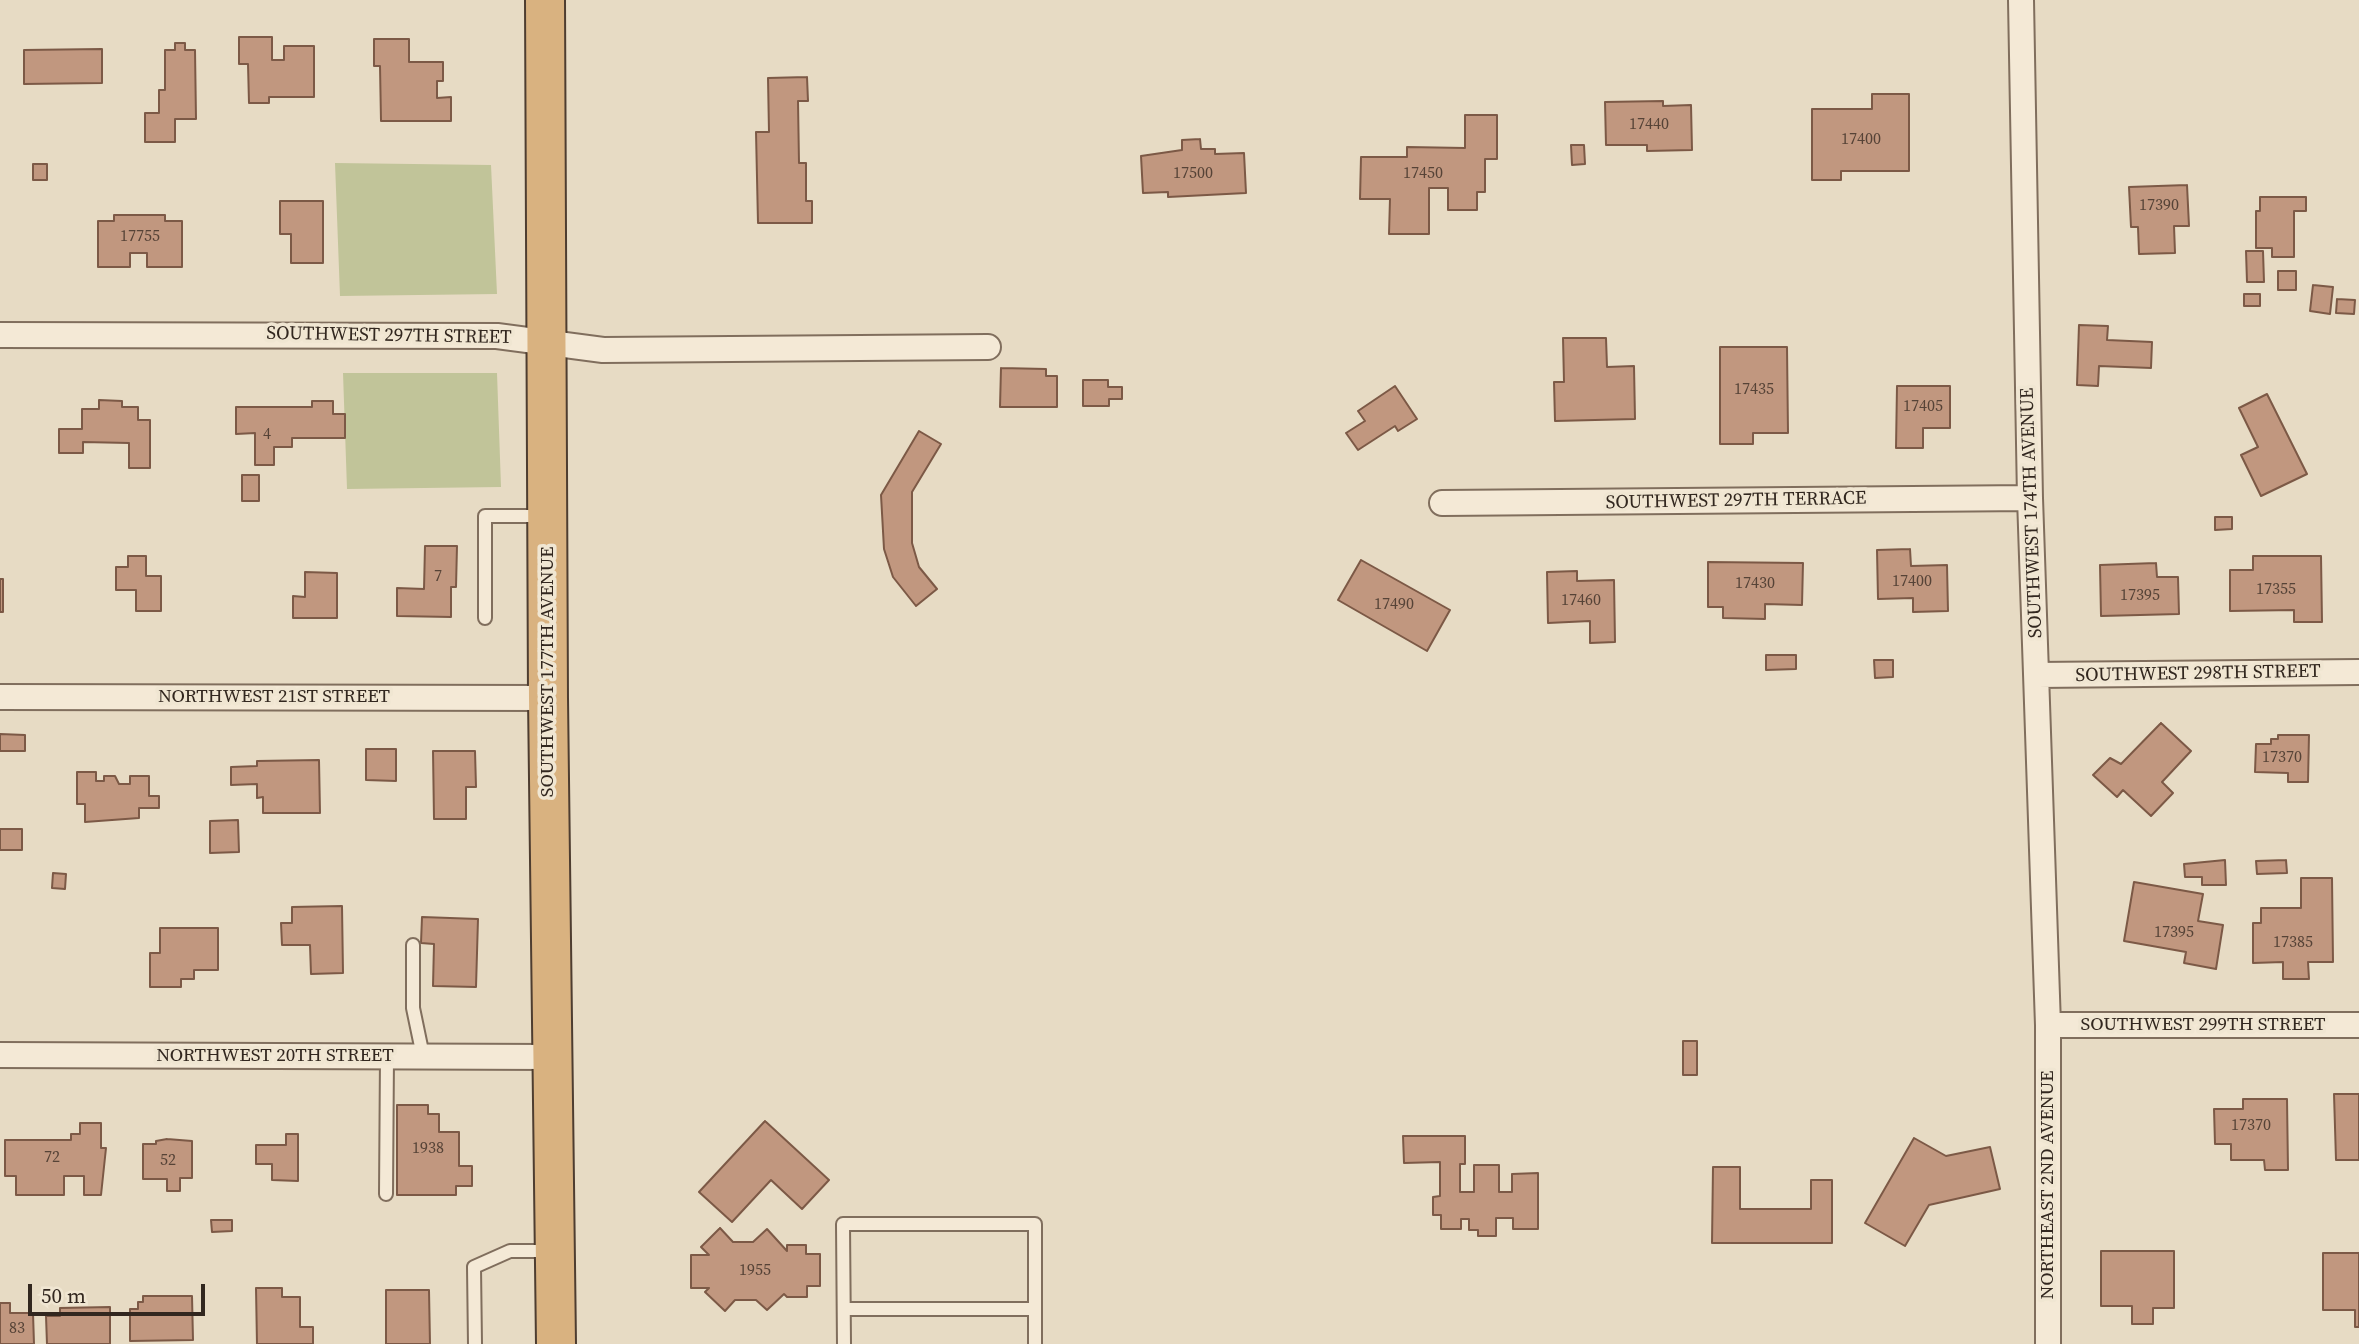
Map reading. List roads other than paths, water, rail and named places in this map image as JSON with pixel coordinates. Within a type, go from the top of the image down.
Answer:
[{"type":"highway","name":"SOUTHWEST 177TH AVENUE","points":[[545,0],[548,698],[555,1344]]},
{"type":"street","name":"SOUTHWEST 174TH AVENUE","points":[[2021,0],[2031,498],[2048,1025]]},
{"type":"street","name":"SOUTHWEST 297TH STREET","points":[[0,335],[497,336],[603,350],[988,348]]},
{"type":"street","name":"SOUTHWEST 297TH TERRACE","points":[[1441,503],[2031,498]]},
{"type":"street","name":"SOUTHWEST 298TH STREET","points":[[2037,675],[2359,672]]},
{"type":"street","name":"NORTHWEST 21ST STREET","points":[[0,697],[548,698]]},
{"type":"street","name":"SOUTHWEST 299TH STREET","points":[[2048,1025],[2359,1025]]},
{"type":"street","name":"NORTHEAST 2ND AVENUE","points":[[2048,1025],[2048,1344]]},
{"type":"street","name":"NORTHWEST 20TH STREET","points":[[0,1055],[551,1057]]},
{"type":"lane","points":[[485,618],[485,516],[548,516]]},
{"type":"lane","points":[[413,945],[413,1009],[423,1056]]},
{"type":"lane","points":[[386,1194],[387,1056]]},
{"type":"lane","points":[[844,1344],[843,1224],[1035,1224],[1035,1344]]},
{"type":"lane","points":[[475,1344],[474,1267],[510,1251],[554,1251]]},
{"type":"lane","points":[[844,1309],[1035,1309]]}]
